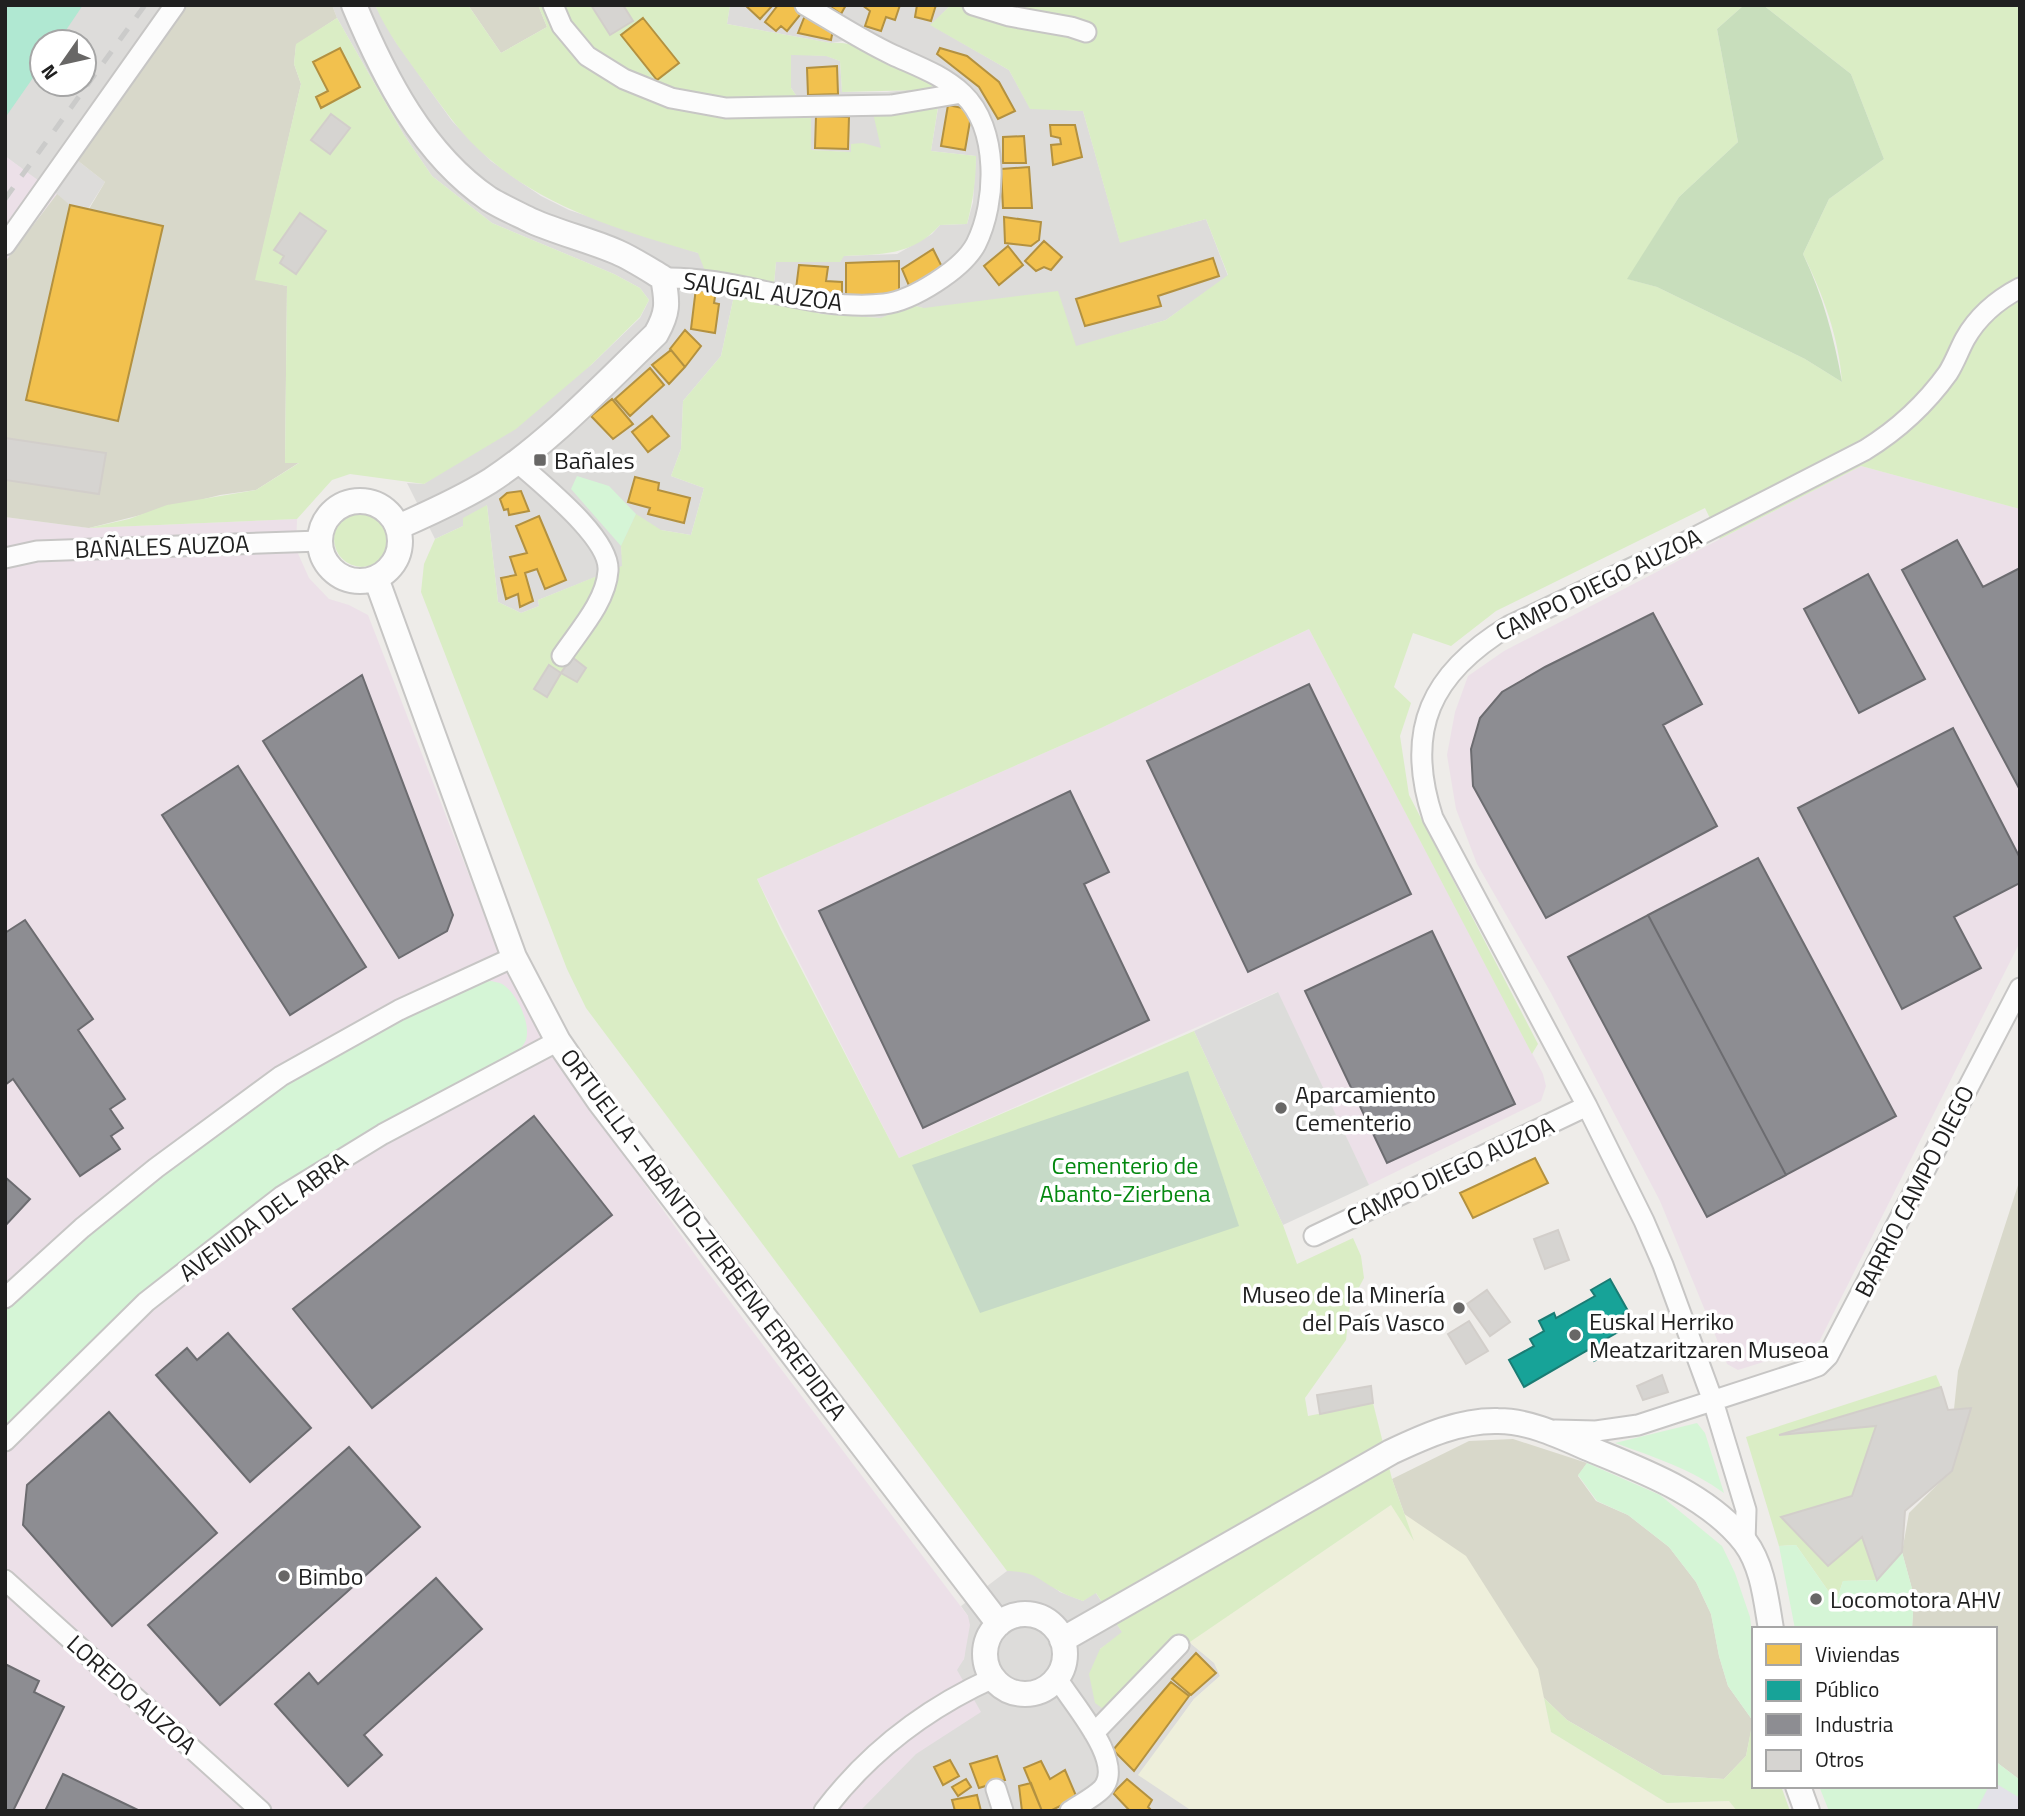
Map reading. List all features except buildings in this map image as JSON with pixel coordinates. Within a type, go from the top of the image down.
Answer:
[{"type":"street","points":[[5,245],[175,5]]},
{"type":"street","points":[[354,5],[386,76],[416,124],[449,166],[490,199],[534,222],[618,253],[663,278],[667,299],[665,318],[656,334],[566,419],[516,461],[454,502],[398,527]]},
{"type":"street","points":[[553,5],[562,26],[587,55],[624,79],[671,98],[726,108],[891,105],[962,93]]},
{"type":"street","name":"SAUGAL AUZOA","points":[[663,278],[688,278],[832,304],[887,304],[928,287],[955,269],[975,246],[986,212],[990,179],[990,150],[977,112],[962,93],[927,69],[892,54],[805,5]]},
{"type":"street","points":[[972,5],[1009,16],[1086,32]]},
{"type":"street","name":"CAMPO DIEGO AUZOA","points":[[1745,1543],[1746,1510],[1713,1401],[1663,1265],[1587,1106],[1433,818],[1425,793],[1421,766],[1423,730],[1432,703],[1444,680],[1467,655],[1509,626],[1676,547],[1866,450],[1892,433],[1930,396],[1950,370],[1967,335],[1983,315],[2000,298],[2020,288]]},
{"type":"street","points":[[516,461],[583,523],[598,541],[609,570],[602,596],[562,656]]},
{"type":"street","points":[[359,500],[372,502],[383,507],[398,527],[401,539],[394,563],[376,578],[354,580],[343,577],[326,562],[320,541],[321,529],[336,508],[359,500]]},
{"type":"street","name":"BAÑALES AUZOA","points":[[5,558],[37,551],[320,541]]},
{"type":"street","name":"ORTUELLA - ABANTO-ZIERBENA ERREPIDEA","points":[[376,578],[514,957],[558,1041],[600,1102],[999,1624]]},
{"type":"street","points":[[5,1298],[82,1228],[145,1176],[281,1076],[399,1010],[514,957]]},
{"type":"street","name":"BARRIO CAMPO DIEGO","points":[[1547,1430],[1596,1431],[1638,1425],[1818,1366],[1828,1356],[2020,988]]},
{"type":"street","name":"AVENIDA DEL ABRA","points":[[5,1441],[146,1302],[282,1196],[383,1134],[558,1041]]},
{"type":"street","name":"CAMPO DIEGO AUZOA","points":[[1314,1236],[1587,1106]]},
{"type":"street","points":[[1062,1640],[1369,1464],[1425,1436],[1466,1424],[1500,1420],[1547,1430],[1655,1477],[1692,1497],[1715,1514],[1745,1543],[1764,1588],[1771,1627]]},
{"type":"street","name":"LOREDO AUZOA","points":[[5,1580],[259,1810]]},
{"type":"street","points":[[1035,1616],[1056,1629],[1062,1640],[1064,1660],[1057,1678],[1037,1692],[1025,1694],[1001,1687],[988,1669],[985,1650],[992,1631],[1010,1617],[1035,1616]]},
{"type":"street","points":[[1094,1733],[1179,1644]]},
{"type":"street","points":[[824,1811],[838,1793],[905,1729],[956,1696],[993,1678]]},
{"type":"street","points":[[1057,1678],[1094,1733],[1109,1764],[1104,1788],[1070,1811]]},
{"type":"street","points":[[1799,1788],[1807,1811]]},
{"type":"street","points":[[996,1789],[1003,1811]]},
{"type":"shaded area","points":[[5,5],[184,5],[77,160],[105,182],[88,209],[70,205],[5,156]]},
{"type":"shaded area","points":[[184,5],[332,5],[337,18],[296,45],[294,64],[301,84],[256,279],[287,286],[285,463],[300,462],[256,490],[220,495],[89,528],[5,517],[5,262],[57,194],[70,205],[89,209],[105,182],[77,160]]},
{"type":"shaded area","points":[[332,5],[375,5],[395,41],[452,121],[491,161],[541,196],[569,210],[698,253],[738,277],[721,356],[683,401],[681,449],[671,476],[704,488],[691,535],[661,530],[621,546],[623,566],[538,600],[539,606],[521,613],[498,602],[487,505],[463,526],[435,539],[407,483],[424,484],[591,365],[640,318],[649,300],[640,288],[614,274],[492,223],[432,176],[404,135]]},
{"type":"shaded area","points":[[468,5],[538,5],[547,27],[501,53]]},
{"type":"shaded area","points":[[730,5],[951,5],[931,25],[1009,70],[1030,108],[1083,111],[1120,242],[1206,219],[1228,276],[1166,320],[1076,347],[911,305],[882,318],[821,314],[778,301],[774,284],[776,262],[840,262],[843,256],[897,254],[932,234],[940,225],[967,224],[973,202],[976,156],[931,151],[938,108],[881,148],[851,152],[810,150],[811,117],[791,88],[791,54],[827,56],[840,61],[842,92],[887,92],[937,87],[843,41],[831,43],[727,24]]},
{"type":"shaded area","points":[[5,156],[57,194],[5,262]]},
{"type":"shaded area","points":[[1861,466],[2020,509],[2020,942],[1820,1340],[1801,1350],[1738,1370],[1727,1364],[1660,1201],[1551,993],[1477,864],[1456,809],[1447,755],[1455,712],[1468,676],[1504,651]]},
{"type":"shaded area","points":[[5,517],[89,528],[297,519],[296,549],[309,578],[329,599],[368,615],[495,942],[573,1084],[701,1263],[968,1616],[970,1625],[964,1659],[957,1670],[981,1712],[916,1754],[860,1811],[5,1811]]},
{"type":"shaded area","points":[[1309,629],[1543,1074],[1546,1086],[1541,1101],[1369,1185],[1277,992],[899,1158],[757,879],[1101,728]]},
{"type":"shaded area","name":"Aparcamiento Cementerio","points":[[1278,992],[1369,1185],[1283,1225],[1194,1031]]},
{"type":"shaded area","points":[[2020,1179],[2020,1780],[1997,1763],[1997,1627],[1912,1627],[1914,1596],[1902,1552],[1909,1513],[1952,1470],[1971,1408],[1954,1409],[1958,1371]]},
{"type":"shaded area","points":[[1513,1439],[1587,1463],[1578,1476],[1596,1501],[1628,1515],[1669,1547],[1696,1582],[1711,1614],[1728,1686],[1752,1720],[1746,1756],[1724,1779],[1662,1775],[1567,1720],[1544,1698],[1414,1541],[1392,1479],[1469,1441]]},
{"type":"shaded area","points":[[1007,1571],[1024,1571],[1040,1577],[1060,1592],[1083,1601],[1095,1592],[1123,1633],[1100,1649],[1189,1642],[1215,1663],[1220,1676],[1194,1699],[1179,1720],[1192,1811],[801,1811],[964,1659],[968,1616],[961,1606]]},
{"type":"shaded area","points":[[1997,1784],[2020,1798],[2020,1811],[1976,1811],[1988,1788],[1997,1788]]},
{"type":"green space","points":[[5,5],[83,5],[67,28],[28,28],[28,85],[5,118]]},
{"type":"green space","points":[[375,5],[468,5],[501,53],[547,27],[538,5],[730,5],[727,24],[843,43],[901,64],[940,84],[922,90],[842,92],[840,61],[826,56],[791,55],[791,88],[811,117],[811,150],[851,152],[851,144],[863,143],[881,148],[873,113],[938,107],[931,151],[976,156],[974,190],[967,224],[940,225],[919,243],[896,251],[844,256],[840,262],[776,262],[774,284],[778,301],[821,314],[881,318],[911,305],[924,308],[1058,291],[1076,346],[1166,320],[1228,275],[1206,219],[1120,243],[1083,111],[1030,109],[1009,70],[930,25],[951,5],[1744,5],[1717,29],[1738,142],[1679,197],[1628,279],[1657,287],[1805,359],[1842,382],[1829,316],[1803,254],[1829,199],[1884,159],[1851,74],[1763,5],[2020,5],[2020,509],[1861,466],[1720,539],[1705,508],[1496,611],[1451,646],[1413,633],[1394,687],[1411,703],[1400,736],[1409,795],[1538,1044],[1532,1054],[1309,629],[1101,728],[757,879],[899,1158],[1194,1031],[1283,1225],[1297,1264],[1353,1238],[1361,1256],[1364,1278],[1350,1304],[1346,1340],[1305,1398],[1308,1416],[1373,1403],[1392,1479],[1414,1541],[1391,1505],[1187,1644],[1106,1711],[1095,1703],[1089,1674],[1100,1649],[1122,1632],[1096,1593],[1083,1601],[1031,1575],[1007,1571],[586,1008],[567,969],[421,592],[424,564],[435,539],[463,526],[463,518],[487,505],[498,602],[521,613],[539,606],[538,600],[622,566],[621,546],[636,514],[661,530],[691,535],[704,488],[671,476],[681,449],[683,401],[721,356],[738,277],[705,271],[698,253],[576,212],[520,182],[494,163],[470,141],[446,112],[397,45]]},
{"type":"green space","points":[[1744,5],[1763,5],[1851,74],[1884,159],[1829,199],[1803,254],[1827,317],[1842,382],[1805,359],[1657,287],[1627,279],[1679,197],[1738,142],[1717,29]]},
{"type":"green space","points":[[337,18],[404,135],[432,176],[492,223],[614,274],[640,288],[649,300],[640,317],[591,365],[516,429],[424,484],[350,474],[332,480],[297,519],[89,528],[129,519],[167,505],[256,490],[299,463],[285,463],[287,286],[255,280],[301,84],[294,64],[296,44]]},
{"type":"green space","points":[[577,476],[609,486],[636,514],[621,546],[571,489]]},
{"type":"green space","points":[[356,511],[368,511],[382,519],[390,533],[388,550],[382,559],[368,567],[356,567],[339,555],[334,545],[334,533],[346,516]]},
{"type":"green space","points":[[491,981],[508,988],[525,1017],[526,1040],[511,1058],[312,1168],[5,1432],[5,1311],[94,1222],[216,1130],[307,1069],[469,984]]},
{"type":"green space","name":"Cementerio de Abanto-Zierbena","points":[[1188,1071],[1239,1226],[980,1313],[912,1165]]},
{"type":"green space","points":[[1936,1375],[1941,1387],[1784,1434],[1876,1426],[1852,1496],[1877,1580],[1843,1581],[1836,1602],[1796,1545],[1779,1546],[1746,1437]]},
{"type":"green space","points":[[1697,1423],[1705,1433],[1724,1493],[1685,1470],[1615,1443]]},
{"type":"green space","points":[[1587,1463],[1660,1495],[1722,1546],[1735,1573],[1750,1617],[1752,1720],[1728,1686],[1711,1614],[1696,1582],[1669,1547],[1628,1515],[1597,1501],[1578,1475]]},
{"type":"green space","points":[[1391,1505],[1466,1556],[1538,1669],[1551,1732],[1667,1803],[1729,1801],[1737,1811],[1192,1811],[1138,1775],[1194,1699],[1220,1676],[1214,1663],[1189,1642]]},
{"type":"green space","points":[[1796,1545],[1836,1602],[1843,1581],[1877,1580],[1902,1552],[1914,1596],[1912,1627],[1795,1627],[1779,1546]]},
{"type":"green space","points":[[1544,1698],[1567,1720],[1662,1775],[1724,1779],[1746,1756],[1752,1724],[1752,1788],[1782,1788],[1790,1811],[1737,1811],[1729,1801],[1667,1803],[1551,1732]]},
{"type":"green space","points":[[1997,1763],[2020,1780],[2020,1811],[1829,1811],[1820,1788],[1997,1788]]},
{"type":"railway","points":[[5,199],[145,5]]},
{"type":"place","name":"Bañales","points":[[540,460]]},
{"type":"place","name":"Aparcamiento Cementerio","points":[[1281,1108]]},
{"type":"place","name":"Museo de la Minería del País Vasco","points":[[1459,1308]]},
{"type":"place","name":"Euskal Herriko Meatzaritzaren Museoa","points":[[1575,1335]]},
{"type":"place","name":"Bimbo","points":[[284,1576]]},
{"type":"place","name":"Locomotora AHV","points":[[1816,1599]]}]
